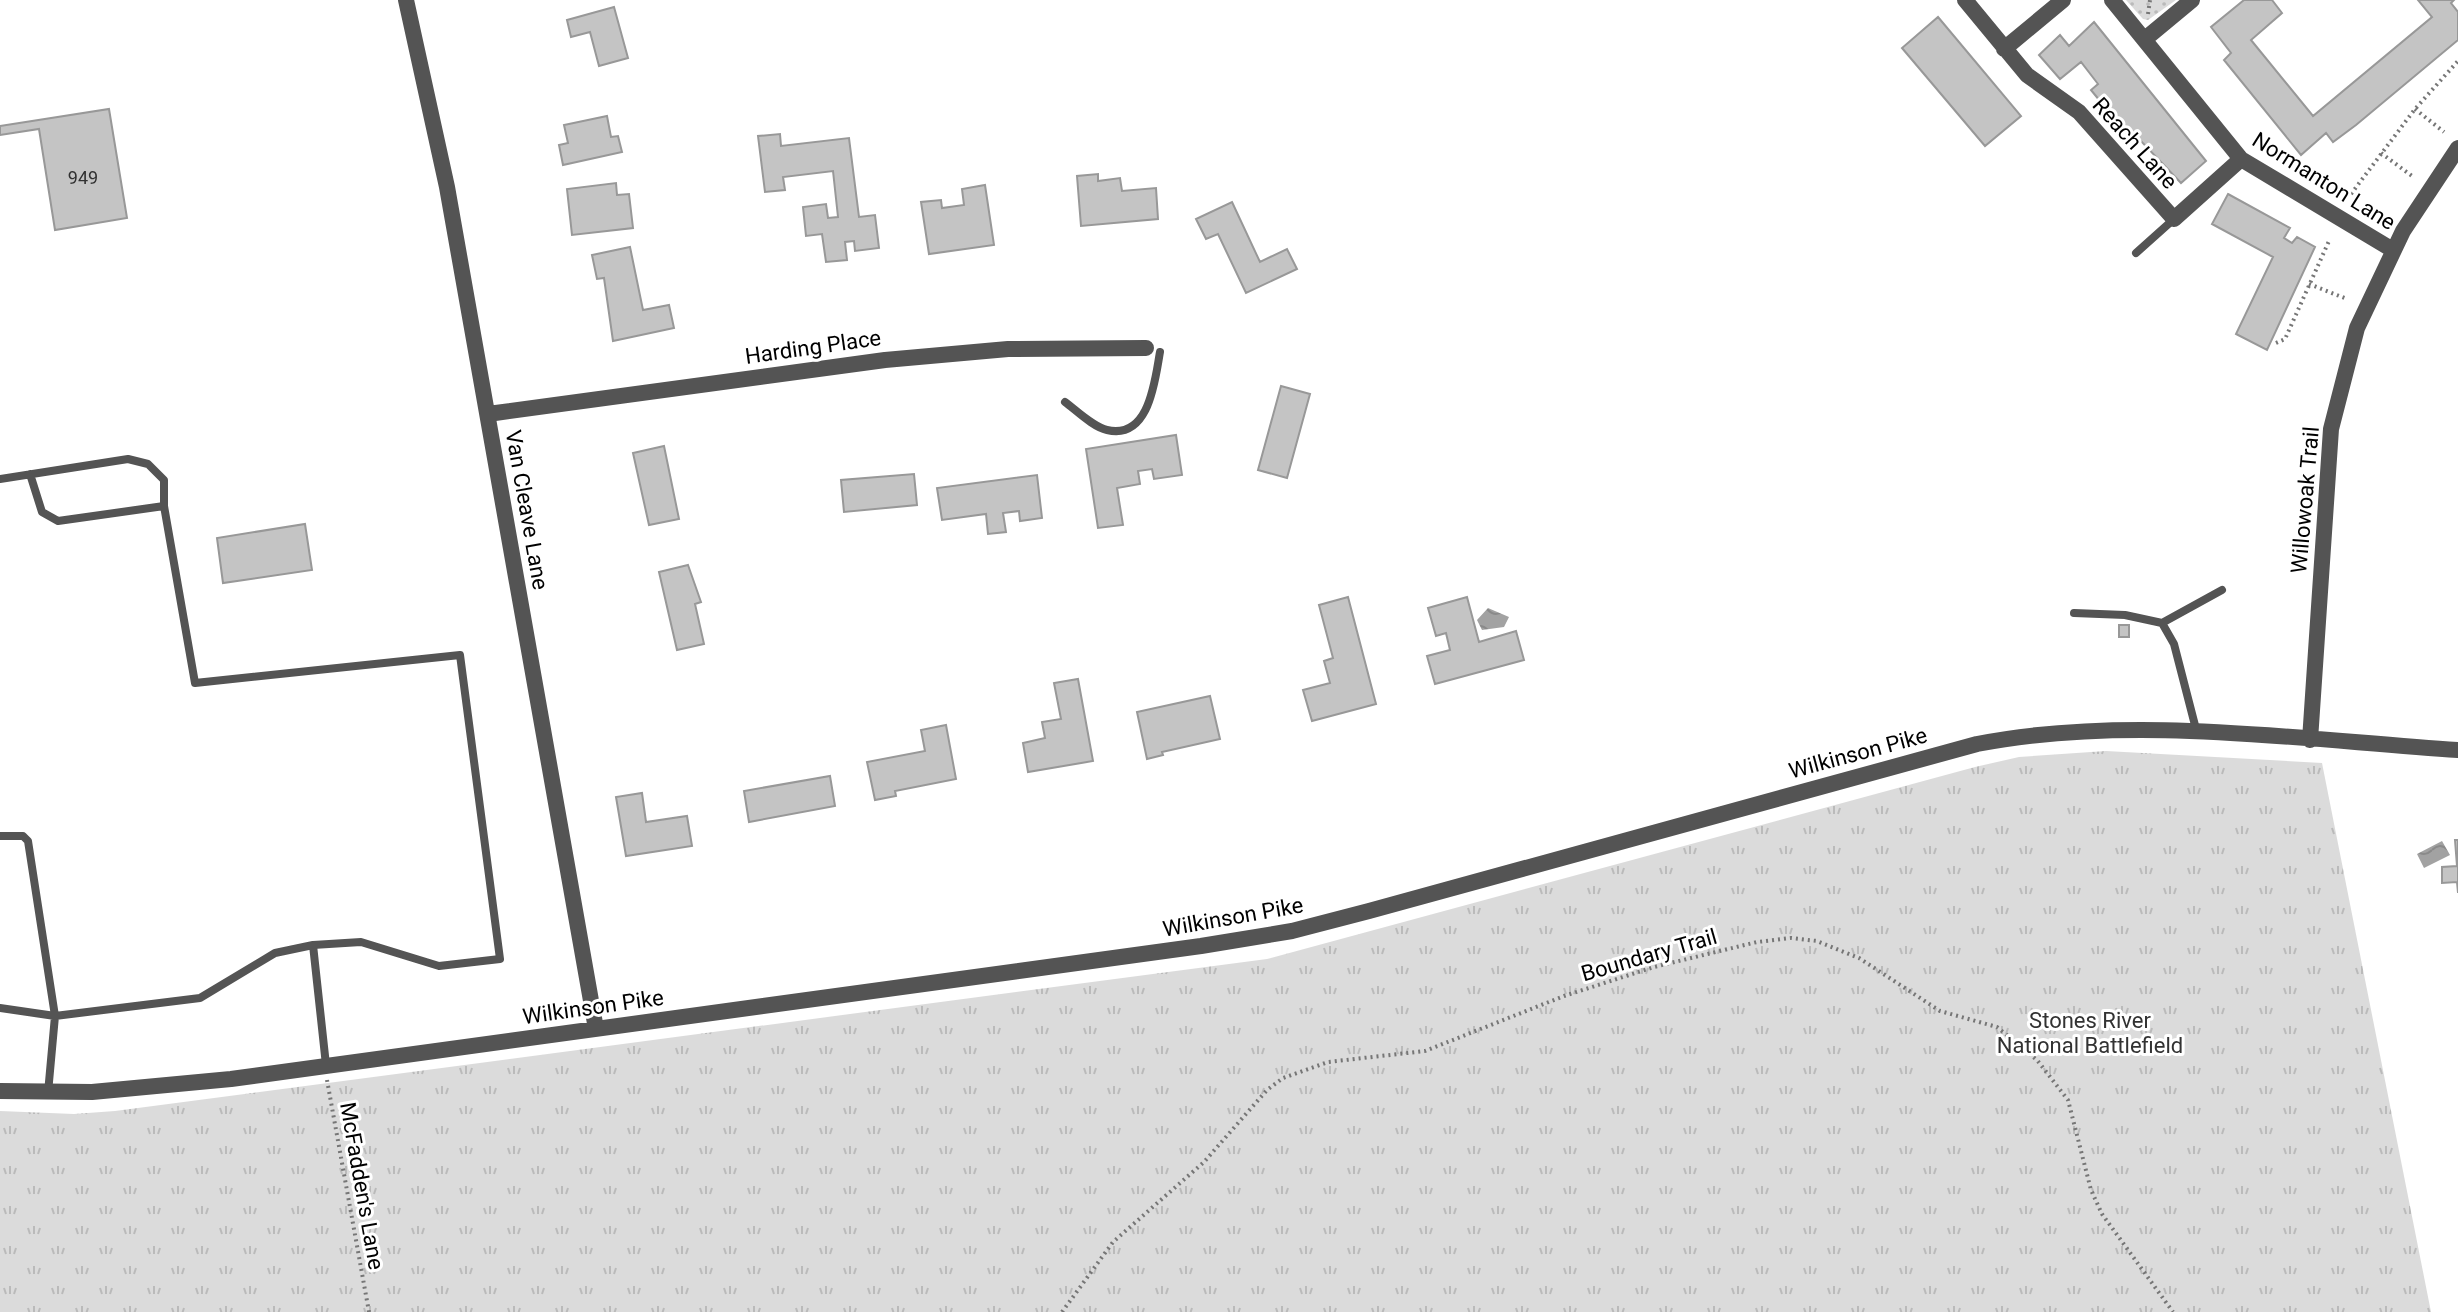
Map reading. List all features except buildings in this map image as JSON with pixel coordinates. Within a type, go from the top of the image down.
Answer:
[{"type":"street","name":"Van Cleave Lane","points":[[406,0],[447,187],[596,1029]]},
{"type":"street","name":"Reach Lane","points":[[1965,0],[2027,75],[2079,112],[2174,219],[2241,159]]},
{"type":"street","points":[[2004,49],[2063,0]]},
{"type":"street","name":"Normanton Lane","points":[[2112,0],[2241,159],[2393,250]]},
{"type":"street","points":[[2145,39],[2192,0]]},
{"type":"street","name":"Willowoak Trail","points":[[2310,740],[2331,429],[2357,328],[2393,250],[2458,148]]},
{"type":"street","name":"Harding Place","points":[[488,414],[885,360],[1008,349],[1153,350]]},
{"type":"street","name":"Wilkinson Pike","points":[[0,1091],[48,1093],[135,1089],[326,1066],[1292,931],[2006,738],[2089,730],[2458,750]]},
{"type":"lane","points":[[2136,253],[2174,219]]},
{"type":"lane","points":[[1065,402],[1107,430],[1127,428],[1148,411],[1153,350]]},
{"type":"lane","points":[[0,479],[128,459],[148,464],[164,480],[164,506],[195,683],[460,655],[500,959],[439,966],[361,942],[313,945],[275,953],[200,998],[55,1016],[0,1008]]},
{"type":"lane","points":[[30,474],[42,512],[58,521],[164,506]]},
{"type":"lane","points":[[2074,613],[2125,615],[2162,623],[2222,590]]},
{"type":"lane","points":[[2162,623],[2174,644],[2197,734]]},
{"type":"lane","points":[[0,836],[23,836],[28,841],[55,1016],[48,1093]]},
{"type":"lane","points":[[313,945],[326,1066]]},
{"type":"path","points":[[2148,14],[2150,0]]},
{"type":"path","points":[[2456,63],[2458,70]]},
{"type":"path","points":[[2351,194],[2415,109],[2456,63]]},
{"type":"path","points":[[2415,109],[2444,132]]},
{"type":"path","points":[[2381,153],[2412,176]]},
{"type":"path","points":[[2276,343],[2285,339],[2329,241]]},
{"type":"path","points":[[2309,284],[2347,299]]},
{"type":"path","name":"Boundary Trail","points":[[1062,1312],[1113,1242],[1204,1162],[1267,1090],[1283,1078],[1328,1062],[1425,1051],[1564,996],[1654,967],[1757,942],[1791,938],[1817,941],[1859,958],[1940,1011],[1997,1027],[2037,1060],[2068,1100],[2091,1190],[2102,1214],[2173,1312]]},
{"type":"path","name":"McFadden's Lane","points":[[326,1066],[330,1110],[369,1312]]},
{"type":"green space","points":[[2126,0],[2176,0],[2148,20],[2143,19]]},
{"type":"green space","name":"Stones River National Battlefield","points":[[2106,751],[2322,763],[2431,1312],[0,1312],[0,1111],[74,1114],[115,1111],[1267,959],[1975,767],[2019,757]]},
{"type":"water","points":[[1488,608],[1509,617],[1504,627],[1482,630],[1477,620]]},
{"type":"water","points":[[2442,841],[2450,855],[2424,868],[2417,854]]}]
